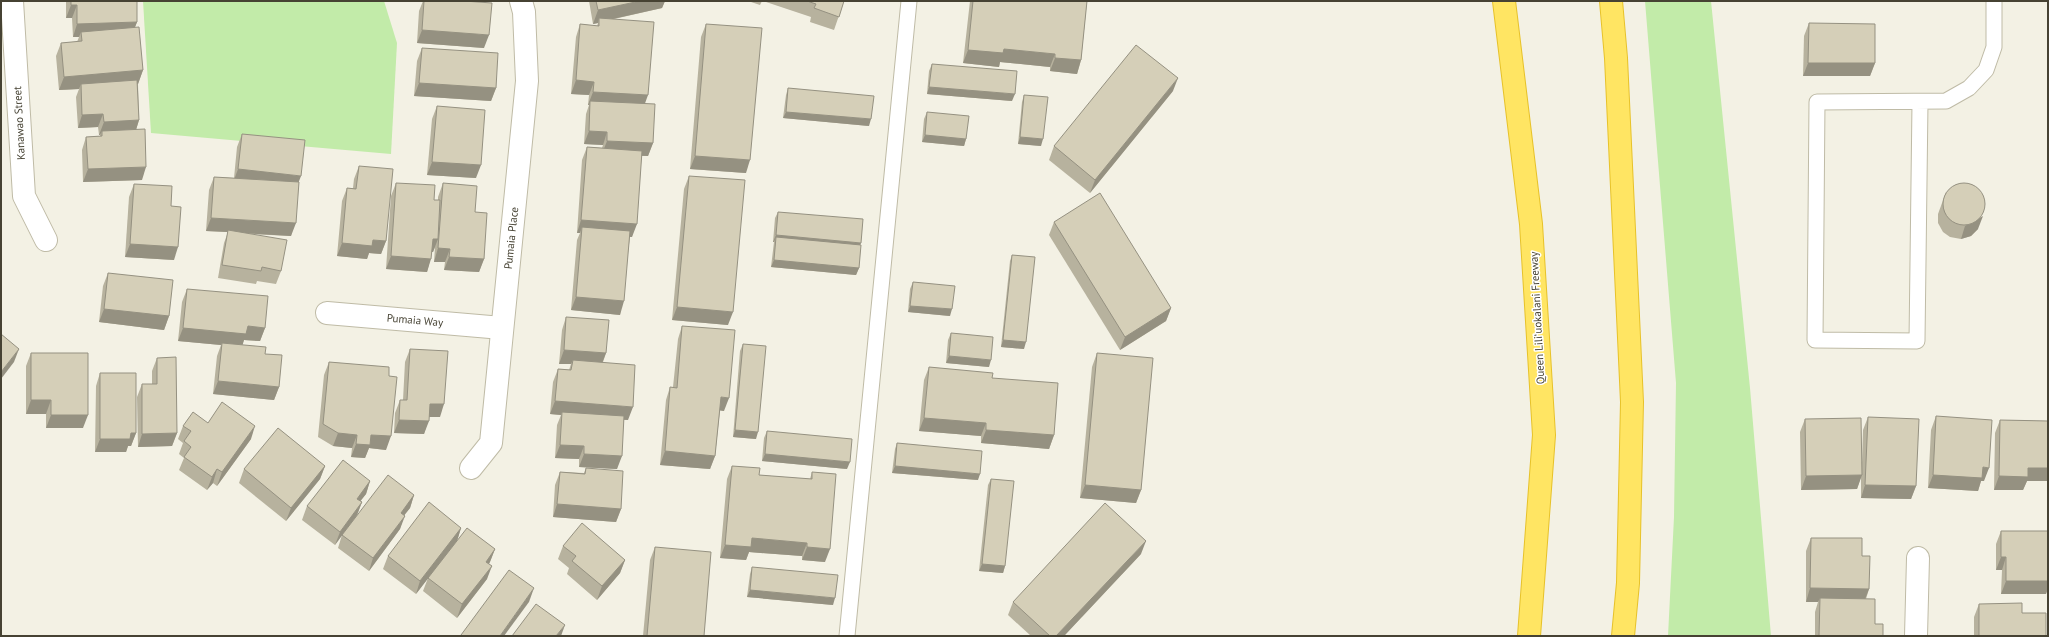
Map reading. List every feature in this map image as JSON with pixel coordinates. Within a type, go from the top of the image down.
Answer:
[{"type":"highway","name":"Queen Liliʻuokalani Freeway","points":[[1504,1],[1531,224],[1544,435],[1528,636]]},
{"type":"highway","points":[[1612,1],[1632,402],[1628,583],[1623,636]]},
{"type":"street","name":"Kanawao Street","points":[[12,1],[24,196],[46,240]]},
{"type":"street","name":"Pumaia Place","points":[[471,468],[491,443],[528,81],[524,12],[521,1]]},
{"type":"street","name":"Pumaia Way","points":[[327,313],[502,328]]},
{"type":"street","points":[[1916,636],[1918,558]]},
{"type":"lane","points":[[847,636],[910,1]]},
{"type":"lane","points":[[1920,102],[1917,341],[1815,340],[1817,102],[1946,101],[1970,88],[1986,70],[1994,47],[1994,1]]},
{"type":"green space","points":[[143,1],[384,1],[397,43],[391,154],[151,133]]},
{"type":"green space","points":[[1645,1],[1711,1],[1750,388],[1771,636],[1668,636],[1674,517],[1676,383]]},
{"type":"building","points":[[71,1],[137,1],[137,22],[77,24],[77,5],[71,5]]},
{"type":"building","points":[[424,1],[492,3],[489,35],[422,30]]},
{"type":"building","points":[[596,1],[640,1],[598,10]]},
{"type":"building","points":[[807,1],[844,1],[839,17],[814,8],[816,4]]},
{"type":"building","points":[[973,1],[1087,1],[1081,60],[1055,58],[1055,54],[1004,49],[1003,53],[968,50]]},
{"type":"building","points":[[599,18],[654,22],[648,95],[593,92],[594,82],[576,80],[580,24],[599,26]]},
{"type":"building","points":[[1809,23],[1875,24],[1875,63],[1808,63]]},
{"type":"building","points":[[706,24],[762,28],[750,160],[695,156]]},
{"type":"building","points":[[139,27],[143,70],[64,77],[61,43],[82,41],[81,32]]},
{"type":"building","points":[[1136,45],[1178,78],[1095,180],[1054,146]]},
{"type":"building","points":[[422,48],[498,53],[496,88],[419,83]]},
{"type":"building","points":[[932,64],[1017,71],[1015,94],[929,87]]},
{"type":"building","points":[[137,80],[139,120],[104,122],[103,114],[82,115],[81,84]]},
{"type":"building","points":[[788,88],[874,96],[871,119],[786,112]]},
{"type":"building","points":[[1024,95],[1048,97],[1043,139],[1020,137]]},
{"type":"building","points":[[590,101],[655,104],[653,143],[607,141],[607,132],[589,131]]},
{"type":"building","points":[[437,106],[485,110],[481,165],[432,162]]},
{"type":"building","points":[[927,112],[969,116],[966,139],[925,135]]},
{"type":"building","points":[[145,129],[146,167],[88,169],[86,137],[102,136],[102,131]]},
{"type":"building","points":[[242,134],[305,140],[301,176],[238,169]]},
{"type":"building","points":[[587,147],[642,151],[637,224],[581,220]]},
{"type":"building","points":[[359,166],[393,169],[386,241],[373,240],[372,246],[342,243],[347,188],[356,189]]},
{"type":"building","points":[[689,176],[745,180],[733,312],[677,307]]},
{"type":"building","points":[[214,177],[299,182],[296,223],[211,218]]},
{"type":"building","points":[[396,183],[435,185],[434,200],[440,200],[438,239],[433,239],[431,259],[391,256]]},
{"type":"building","points":[[443,183],[477,186],[475,212],[487,213],[484,259],[449,257],[450,249],[438,248]]},
{"type":"building","points":[[1960,183],[1968,183],[1976,186],[1982,192],[1985,204],[1982,216],[1976,222],[1968,225],[1960,225],[1952,222],[1946,216],[1943,208],[1943,200],[1946,192],[1952,186]]},
{"type":"building","points":[[134,184],[172,186],[171,206],[181,207],[178,247],[130,244]]},
{"type":"building","points":[[1100,193],[1171,308],[1125,337],[1054,222]]},
{"type":"building","points":[[778,212],[863,219],[861,243],[776,235]]},
{"type":"building","points":[[582,227],[630,231],[624,301],[576,297]]},
{"type":"building","points":[[228,230],[287,240],[281,271],[262,267],[261,271],[222,265]]},
{"type":"building","points":[[776,237],[861,245],[859,268],[774,260]]},
{"type":"building","points":[[1012,255],[1035,257],[1026,342],[1003,340]]},
{"type":"building","points":[[108,273],[173,280],[169,316],[104,309]]},
{"type":"building","points":[[913,282],[955,286],[952,309],[910,306]]},
{"type":"building","points":[[187,289],[268,296],[265,328],[248,326],[246,334],[183,328]]},
{"type":"building","points":[[566,317],[609,320],[606,353],[564,350]]},
{"type":"building","points":[[682,326],[735,330],[729,398],[721,397],[715,456],[665,451],[670,387],[677,388]]},
{"type":"building","points":[[951,333],[993,337],[991,360],[949,356]]},
{"type":"building","points":[[1,334],[19,349],[1,372]]},
{"type":"building","points":[[222,343],[266,347],[265,354],[282,355],[279,387],[218,381]]},
{"type":"building","points":[[743,344],[766,346],[758,432],[735,430]]},
{"type":"building","points":[[410,349],[448,351],[444,404],[430,404],[429,421],[399,420],[400,400],[407,400]]},
{"type":"building","points":[[31,353],[88,353],[88,415],[51,415],[51,400],[31,400]]},
{"type":"building","points":[[1097,353],[1153,358],[1141,490],[1085,485]]},
{"type":"building","points":[[176,357],[177,433],[142,434],[142,384],[157,384],[157,358]]},
{"type":"building","points":[[573,360],[635,365],[633,407],[555,401],[558,369],[571,370]]},
{"type":"building","points":[[329,362],[389,367],[389,376],[397,377],[391,436],[371,435],[370,445],[356,444],[357,435],[338,433],[323,424]]},
{"type":"building","points":[[929,367],[993,373],[992,378],[1058,383],[1054,435],[986,430],[986,423],[924,418]]},
{"type":"building","points":[[100,373],[136,373],[136,433],[131,433],[130,439],[100,439]]},
{"type":"building","points":[[222,402],[255,426],[222,472],[217,469],[212,477],[184,457],[191,447],[184,441],[191,431],[183,426],[193,412],[208,423]]},
{"type":"building","points":[[562,412],[624,416],[622,456],[584,454],[584,446],[560,445]]},
{"type":"building","points":[[1936,416],[1992,420],[1989,468],[1983,467],[1982,478],[1933,475]]},
{"type":"building","points":[[1868,417],[1919,419],[1916,486],[1865,485]]},
{"type":"building","points":[[1861,418],[1862,475],[1806,476],[1805,419]]},
{"type":"building","points":[[2000,420],[2048,421],[2048,468],[2028,468],[2028,477],[1999,476]]},
{"type":"building","points":[[278,428],[325,466],[291,508],[244,469]]},
{"type":"building","points":[[767,431],[852,439],[850,462],[765,454]]},
{"type":"building","points":[[897,443],[982,451],[980,474],[895,466]]},
{"type":"building","points":[[343,460],[370,481],[357,499],[362,502],[340,532],[307,506]]},
{"type":"building","points":[[732,466],[760,468],[759,475],[812,479],[812,472],[836,474],[830,549],[807,547],[807,543],[752,538],[751,547],[725,545]]},
{"type":"building","points":[[586,468],[623,471],[621,509],[557,504],[560,472],[585,474]]},
{"type":"building","points":[[388,475],[414,495],[401,513],[405,516],[373,558],[342,535]]},
{"type":"building","points":[[991,479],[1014,481],[1005,566],[982,564]]},
{"type":"building","points":[[429,502],[461,528],[420,581],[388,556]]},
{"type":"building","points":[[1105,503],[1146,541],[1056,636],[1050,636],[1013,602]]},
{"type":"building","points":[[582,523],[625,560],[602,586],[572,561],[576,556],[563,546]]},
{"type":"building","points":[[467,528],[495,549],[486,562],[492,566],[462,604],[428,578]]},
{"type":"building","points":[[2001,531],[2048,531],[2048,581],[2006,581],[2006,557],[2001,557]]},
{"type":"building","points":[[1811,538],[1862,538],[1862,556],[1870,556],[1869,589],[1810,588]]},
{"type":"building","points":[[655,547],[711,552],[704,636],[647,636]]},
{"type":"building","points":[[752,567],[838,575],[835,598],[750,590]]},
{"type":"building","points":[[509,570],[534,588],[500,636],[462,636],[461,635]]},
{"type":"building","points":[[1820,598],[1875,599],[1875,624],[1883,624],[1883,636],[1819,636]]},
{"type":"building","points":[[2022,603],[2022,613],[2046,613],[2046,636],[1979,636],[1979,604]]},
{"type":"building","points":[[536,604],[565,625],[556,636],[512,636]]}]
